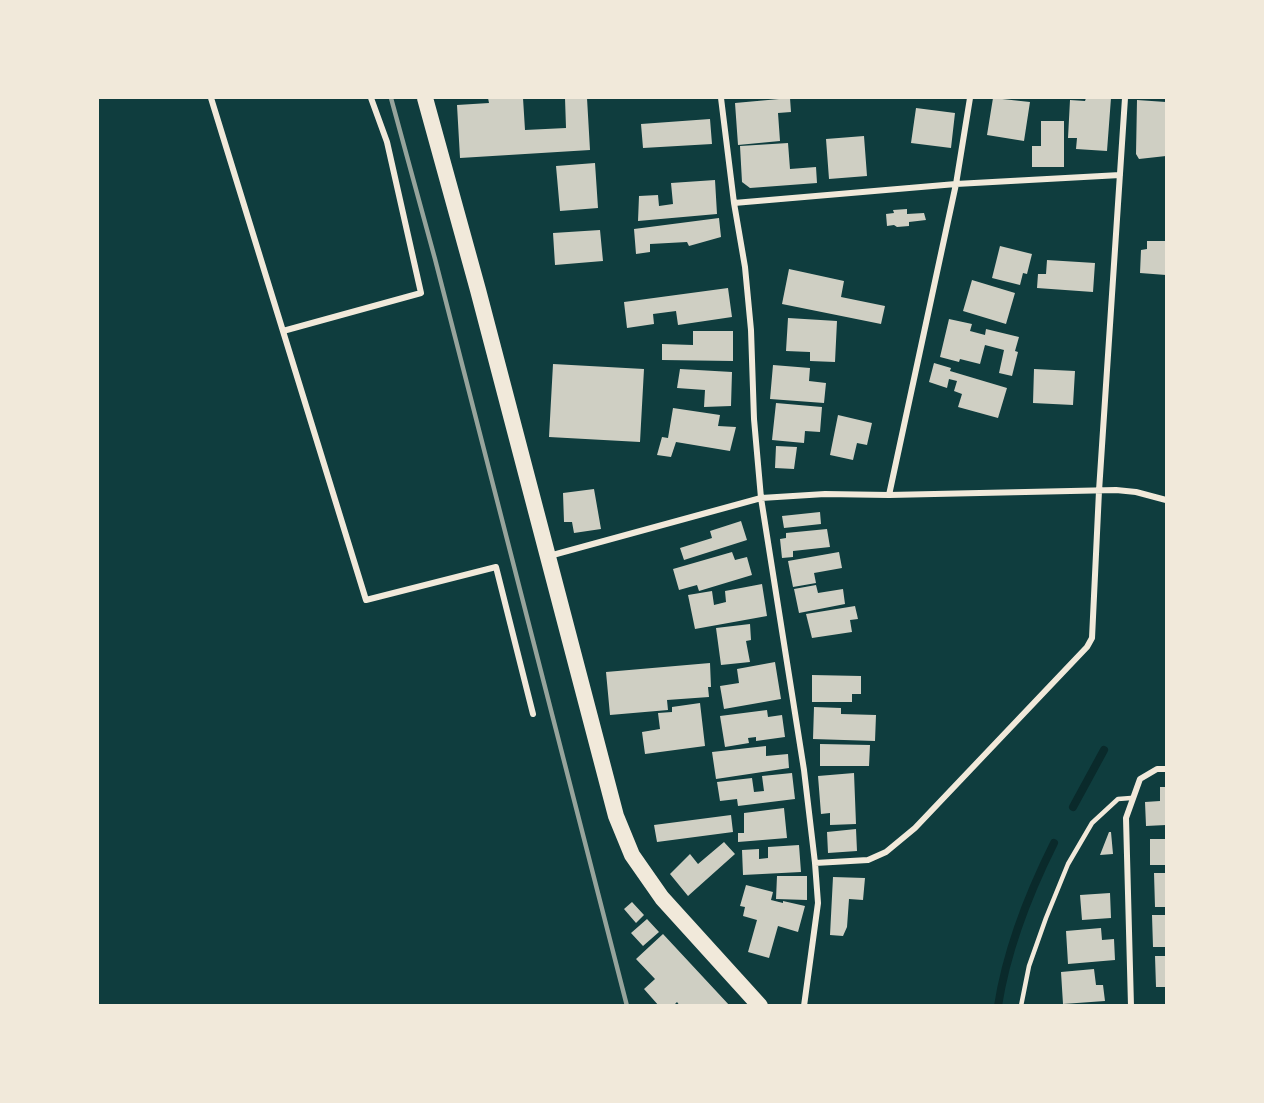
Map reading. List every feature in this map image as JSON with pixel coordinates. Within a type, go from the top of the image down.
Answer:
[{"type":"highway","points":[[425,98],[478,290],[616,816],[632,855],[662,898],[760,1005]]},
{"type":"street","points":[[211,98],[366,600],[496,567],[533,714]]},
{"type":"street","points":[[283,331],[421,293],[387,142],[371,98]]},
{"type":"street","points":[[721,98],[734,203],[745,267],[761,498],[804,770],[815,862],[818,903],[804,1005]]},
{"type":"street","points":[[889,495],[956,184],[970,98]]},
{"type":"street","points":[[815,862],[868,860],[886,852],[915,828],[1087,647],[1092,638],[1099,491],[1125,98]]},
{"type":"street","points":[[734,203],[956,184],[1119,175]]},
{"type":"street","points":[[548,556],[761,498],[825,494],[1099,491],[1136,492],[1167,500]]},
{"type":"street","points":[[1131,1005],[1125,849],[1126,818],[1131,798],[1140,779],[1158,769],[1167,769]]},
{"type":"lane","points":[[1021,1005],[1033,956],[1068,864],[1092,823],[1118,799],[1131,798]]},
{"type":"building","points":[[488,98],[523,98],[525,130],[566,128],[565,98],[587,98],[590,150],[460,158],[457,105],[489,103]]},
{"type":"building","points":[[790,98],[791,112],[778,113],[780,141],[738,145],[735,103]]},
{"type":"building","points":[[993,98],[1030,102],[1024,141],[987,135]]},
{"type":"building","points":[[1086,98],[1111,98],[1107,151],[1076,149],[1077,138],[1068,138],[1070,100],[1085,101]]},
{"type":"building","points":[[1137,100],[1166,102],[1166,156],[1139,159],[1136,154]]},
{"type":"building","points":[[916,108],[955,113],[951,148],[911,143]]},
{"type":"building","points":[[710,119],[712,144],[643,148],[641,124]]},
{"type":"building","points":[[1041,121],[1064,121],[1064,167],[1032,167],[1032,146],[1041,146]]},
{"type":"building","points":[[864,136],[867,176],[829,179],[826,139]]},
{"type":"building","points":[[788,143],[790,169],[816,167],[817,183],[750,188],[742,182],[740,146]]},
{"type":"building","points":[[595,163],[598,208],[560,211],[556,166]]},
{"type":"building","points":[[715,180],[717,214],[638,221],[639,196],[658,195],[659,206],[673,204],[671,183]]},
{"type":"building","points":[[907,209],[907,214],[924,213],[926,220],[909,222],[909,226],[887,226],[886,214],[894,213],[893,210]]},
{"type":"building","points":[[719,218],[721,237],[689,246],[687,242],[650,244],[650,252],[636,254],[634,229]]},
{"type":"building","points":[[600,230],[603,261],[555,265],[553,233]]},
{"type":"building","points":[[1147,241],[1166,241],[1166,275],[1140,273],[1141,250],[1147,249]]},
{"type":"building","points":[[1000,246],[1032,254],[1027,274],[1023,273],[1020,285],[992,278]]},
{"type":"building","points":[[1047,260],[1095,263],[1093,292],[1037,288],[1038,274],[1046,274]]},
{"type":"building","points":[[789,269],[844,281],[841,297],[885,306],[881,324],[782,304]]},
{"type":"building","points":[[972,280],[1015,293],[1006,324],[963,311]]},
{"type":"building","points":[[728,288],[732,317],[678,325],[676,311],[653,314],[654,324],[627,328],[624,302]]},
{"type":"building","points":[[788,318],[837,321],[835,362],[810,361],[810,352],[786,351]]},
{"type":"building","points":[[949,319],[972,324],[970,331],[985,335],[986,329],[1019,337],[1012,376],[999,373],[1004,350],[985,345],[980,364],[940,357]]},
{"type":"building","points":[[693,331],[733,331],[733,361],[662,360],[662,344],[693,345]]},
{"type":"building","points":[[934,363],[951,368],[950,371],[1007,388],[998,418],[958,407],[962,394],[954,391],[957,381],[949,379],[947,388],[929,382]]},
{"type":"building","points":[[553,364],[644,369],[640,442],[549,437]]},
{"type":"building","points":[[773,365],[810,368],[809,381],[826,383],[824,403],[770,399]]},
{"type":"building","points":[[680,369],[732,372],[731,406],[704,407],[705,390],[677,388]]},
{"type":"building","points":[[1034,369],[1075,371],[1073,405],[1033,403]]},
{"type":"building","points":[[776,403],[822,407],[820,432],[805,431],[804,443],[772,440]]},
{"type":"building","points":[[673,408],[720,415],[718,426],[736,427],[730,451],[676,442],[671,457],[657,455],[662,437],[668,438]]},
{"type":"building","points":[[838,415],[872,423],[867,445],[857,443],[853,460],[830,455]]},
{"type":"building","points":[[776,446],[797,447],[794,469],[775,468]]},
{"type":"building","points":[[594,489],[601,529],[574,533],[572,522],[564,522],[563,493]]},
{"type":"building","points":[[820,512],[821,524],[784,528],[782,516]]},
{"type":"building","points":[[741,521],[747,540],[684,560],[680,548],[712,538],[710,531]]},
{"type":"building","points":[[827,529],[830,547],[793,551],[793,557],[782,558],[780,539],[786,538],[786,533]]},
{"type":"building","points":[[732,552],[735,560],[747,557],[752,575],[699,591],[697,585],[679,590],[673,569]]},
{"type":"building","points":[[839,552],[842,568],[814,573],[816,583],[793,587],[788,561]]},
{"type":"building","points":[[762,584],[767,616],[695,629],[688,595],[712,591],[714,605],[726,602],[725,591]]},
{"type":"building","points":[[816,585],[818,593],[843,589],[845,604],[799,613],[794,589]]},
{"type":"building","points":[[855,606],[858,619],[850,620],[852,632],[812,638],[806,614]]},
{"type":"building","points":[[750,624],[751,640],[746,641],[750,662],[721,665],[716,628]]},
{"type":"building","points":[[775,662],[781,699],[724,709],[720,686],[739,683],[737,669]]},
{"type":"building","points":[[710,663],[709,697],[667,700],[668,710],[610,715],[606,672]]},
{"type":"building","points":[[812,675],[861,676],[861,694],[852,694],[852,702],[812,702]]},
{"type":"building","points":[[700,703],[705,746],[645,754],[642,732],[660,729],[658,713],[672,712],[672,707]]},
{"type":"building","points":[[814,707],[841,708],[841,714],[876,715],[875,741],[813,739]]},
{"type":"building","points":[[767,710],[768,717],[782,715],[785,737],[756,741],[756,737],[748,738],[749,743],[725,747],[720,716]]},
{"type":"building","points":[[820,744],[870,745],[869,766],[820,766]]},
{"type":"building","points":[[766,746],[766,756],[788,754],[789,768],[716,779],[712,752]]},
{"type":"building","points":[[792,773],[795,799],[738,806],[737,799],[720,801],[717,782],[752,778],[754,792],[764,791],[762,776]]},
{"type":"building","points":[[854,773],[856,824],[830,825],[830,813],[821,814],[818,776]]},
{"type":"building","points":[[1160,787],[1166,787],[1166,825],[1146,826],[1145,802],[1160,801]]},
{"type":"building","points":[[784,808],[787,838],[738,842],[738,833],[744,833],[744,813]]},
{"type":"building","points":[[731,815],[733,832],[657,842],[654,825]]},
{"type":"building","points":[[856,829],[857,851],[828,853],[827,832]]},
{"type":"building","points":[[1109,832],[1111,832],[1113,854],[1100,855]]},
{"type":"building","points":[[1150,839],[1166,839],[1166,865],[1150,865]]},
{"type":"building","points":[[724,842],[735,854],[688,896],[670,874],[690,854],[698,864]]},
{"type":"building","points":[[799,845],[801,872],[743,875],[742,850],[759,849],[759,859],[768,858],[768,847]]},
{"type":"building","points":[[1154,873],[1166,873],[1166,907],[1155,907]]},
{"type":"building","points":[[777,876],[807,876],[807,900],[776,899]]},
{"type":"building","points":[[833,877],[865,878],[863,900],[849,899],[847,927],[843,936],[830,935]]},
{"type":"building","points":[[746,885],[773,892],[771,900],[805,906],[798,932],[778,926],[769,958],[748,952],[757,920],[743,916],[745,907],[740,906]]},
{"type":"building","points":[[1110,893],[1111,918],[1082,920],[1080,895]]},
{"type":"building","points":[[632,902],[644,915],[636,923],[624,909]]},
{"type":"building","points":[[1152,915],[1166,915],[1166,947],[1153,947]]},
{"type":"building","points":[[647,919],[659,932],[643,946],[631,933]]},
{"type":"building","points":[[1101,928],[1102,940],[1114,939],[1115,960],[1068,964],[1066,931]]},
{"type":"building","points":[[663,934],[730,1006],[680,1006],[677,1002],[673,1006],[659,1006],[644,989],[655,979],[636,959]]},
{"type":"building","points":[[1155,956],[1166,956],[1166,987],[1156,987]]},
{"type":"building","points":[[1094,969],[1096,985],[1103,985],[1105,1001],[1063,1004],[1061,972]]},
{"type":"waterway","points":[[1073,807],[1104,750]]},
{"type":"waterway","points":[[998,1006],[1007,963],[1020,922],[1054,843]]},
{"type":"railway","points":[[391,98],[435,259],[627,1006]]}]
